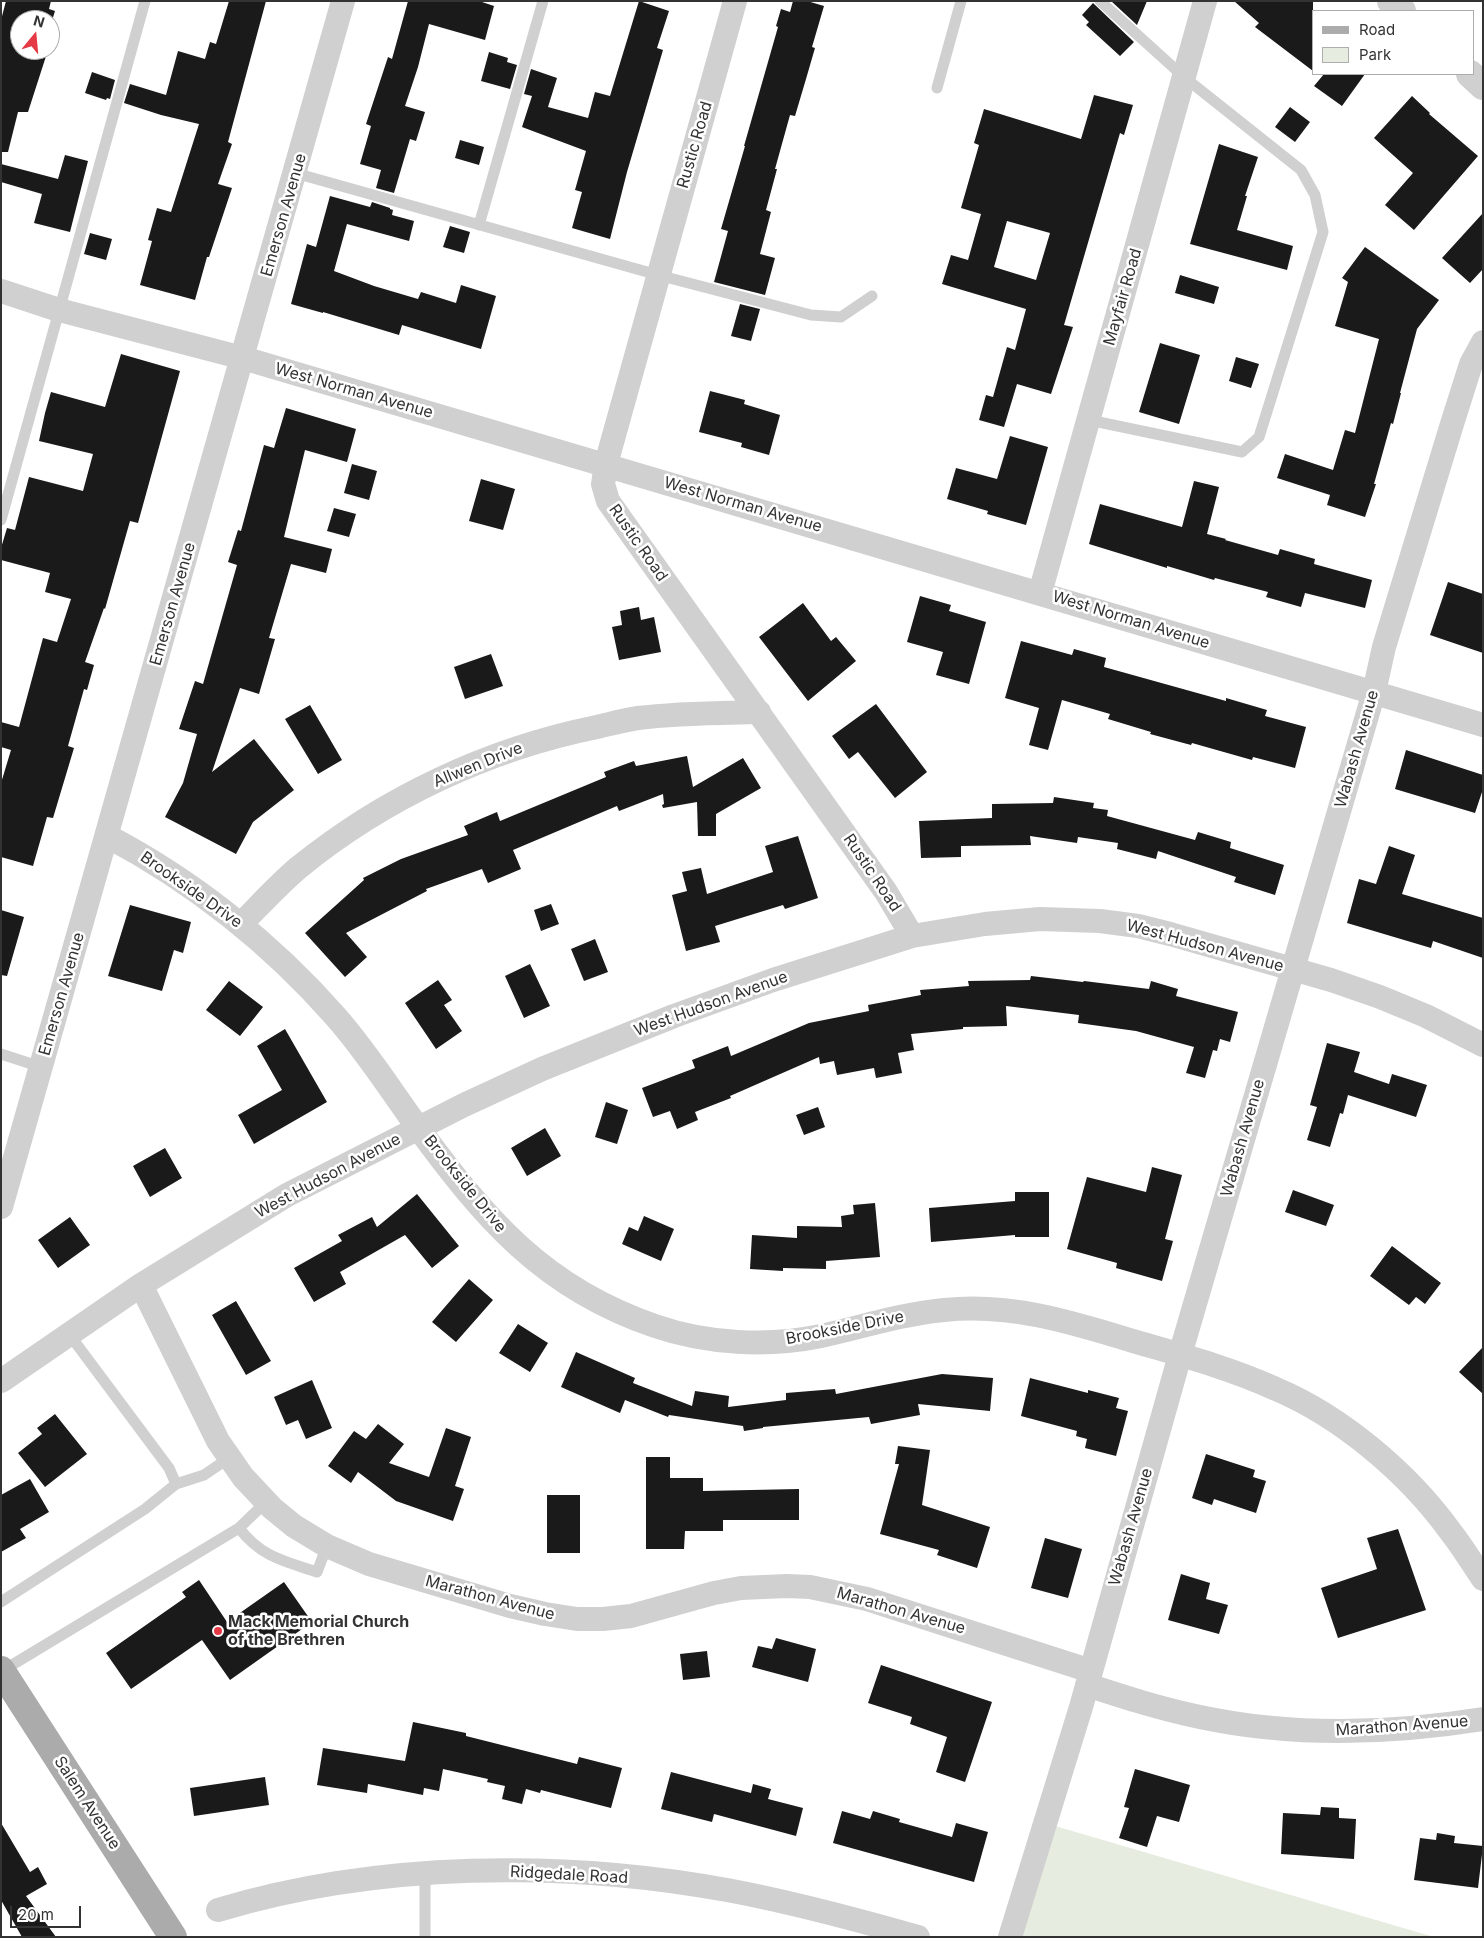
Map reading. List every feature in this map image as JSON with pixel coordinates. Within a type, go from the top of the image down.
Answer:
[{"type":"main road","name":"Salem Avenue","points":[[2,1671],[173,1937]]},
{"type":"street","name":"Emerson Avenue","points":[[1,1207],[344,1]]},
{"type":"street","name":"Rustic Road","points":[[735,1],[606,464],[603,484],[608,501],[886,892],[912,936]]},
{"type":"street","name":"Mayfair Road","points":[[1040,592],[1205,1]]},
{"type":"street","points":[[1391,1],[1401,10]]},
{"type":"street","points":[[1471,75],[1483,86]]},
{"type":"street","name":"West Norman Avenue","points":[[1,291],[59,310],[244,358],[606,464],[1483,725]]},
{"type":"street","name":"Wabash Avenue","points":[[1010,1937],[1089,1678],[1180,1355],[1374,692],[1384,648],[1452,424],[1472,364],[1482,344]]},
{"type":"street","name":"Allwen Drive","points":[[241,924],[297,869],[344,834],[393,803],[446,776],[513,749],[565,733],[636,718],[759,712]]},
{"type":"street","name":"Brookside Drive","points":[[107,836],[168,872],[241,924],[284,962],[362,1048],[418,1128],[472,1199],[525,1253],[551,1274],[578,1292],[657,1327],[706,1338],[730,1341],[781,1341],[817,1337],[899,1317],[944,1310],[1015,1311],[1063,1320],[1225,1368],[1279,1390],[1337,1423],[1374,1451],[1418,1492],[1449,1529],[1483,1579]]},
{"type":"street","name":"West Hudson Avenue","points":[[1,1381],[141,1285],[287,1195],[464,1105],[542,1069],[674,1016],[773,980],[912,936],[985,924],[1040,919],[1100,921],[1138,926],[1380,996],[1426,1016],[1483,1045]]},
{"type":"street","name":"Marathon Avenue","points":[[141,1285],[218,1441],[242,1477],[266,1502],[294,1526],[327,1546],[369,1564],[510,1606],[577,1619],[631,1616],[714,1593],[741,1588],[810,1587],[867,1598],[1089,1678],[1148,1704],[1201,1717],[1273,1728],[1328,1732],[1383,1730],[1483,1719]]},
{"type":"street","name":"Ridgedale Road","points":[[218,1910],[253,1899],[333,1883],[395,1876],[490,1871],[585,1873],[679,1883],[772,1899],[918,1937]]},
{"type":"lane","points":[[1,520],[145,1]]},
{"type":"lane","points":[[479,225],[543,1]]},
{"type":"lane","points":[[937,88],[961,1]]},
{"type":"lane","points":[[1089,420],[1242,452],[1259,437],[1323,232],[1315,195],[1301,170],[1184,77],[1100,1]]},
{"type":"lane","points":[[295,173],[658,276],[811,315],[841,317],[872,296]]},
{"type":"lane","points":[[1,1054],[41,1066]]},
{"type":"lane","points":[[69,1334],[169,1468],[176,1484]]},
{"type":"lane","points":[[1,1602],[145,1509],[176,1484],[204,1475],[229,1458]]},
{"type":"lane","points":[[2,1671],[240,1528],[266,1502]]},
{"type":"lane","points":[[240,1528],[250,1542],[271,1556],[317,1572],[327,1546]]},
{"type":"lane","points":[[424,1874],[425,1937]]},
{"type":"green space","points":[[1045,1823],[1434,1937],[1010,1937]]},
{"type":"building","points":[[6,1],[51,1],[49,9],[52,10],[10,10],[10,60],[45,60],[28,112],[18,112],[8,152],[1,152],[1,20]]},
{"type":"building","points":[[229,1],[266,1],[228,142],[232,144],[218,184],[232,188],[209,257],[207,257],[195,300],[140,285],[152,241],[148,240],[157,208],[171,212],[199,124],[161,115],[124,103],[130,84],[166,95],[178,51],[205,59],[210,42],[216,44]]},
{"type":"building","points":[[408,1],[479,1],[494,6],[485,40],[429,24],[418,67],[405,106],[425,112],[416,141],[410,139],[394,193],[376,188],[381,170],[360,164],[371,126],[366,124],[388,57],[392,59]]},
{"type":"building","points":[[639,1],[669,11],[657,48],[663,50],[627,172],[610,239],[572,228],[582,192],[575,190],[586,151],[522,127],[532,96],[524,94],[531,69],[557,78],[548,107],[588,118],[595,92],[610,96]]},
{"type":"building","points":[[793,1],[807,1],[824,6],[812,47],[815,48],[795,116],[790,115],[766,210],[771,212],[760,254],[775,258],[765,295],[714,282],[728,231],[721,229],[778,27],[776,26],[781,9],[790,12]]},
{"type":"building","points":[[1111,1],[1147,1],[1137,25]]},
{"type":"building","points":[[1234,1],[1313,1],[1312,70],[1255,27],[1259,23]]},
{"type":"building","points":[[1093,3],[1134,42],[1120,56],[1086,25],[1089,22],[1082,15]]},
{"type":"building","points":[[489,52],[508,58],[507,62],[517,65],[510,89],[481,81]]},
{"type":"building","points":[[92,72],[115,80],[110,99],[107,98],[106,100],[85,93]]},
{"type":"building","points":[[1323,75],[1364,75],[1342,106],[1314,86]]},
{"type":"building","points":[[1094,95],[1133,105],[1124,135],[1120,133],[1064,325],[1073,327],[1051,394],[1017,384],[1004,427],[979,420],[986,395],[993,397],[1007,347],[1015,350],[1026,309],[942,284],[951,255],[968,260],[981,214],[961,208],[979,145],[974,143],[984,109],[1081,139]],"holes":[[[1007,221],[1050,233],[1036,280],[994,267]]]},
{"type":"building","points":[[1412,96],[1429,114],[1478,156],[1414,230],[1385,205],[1413,173],[1374,138]]},
{"type":"building","points":[[1290,107],[1310,122],[1295,142],[1275,127]]},
{"type":"building","points":[[460,140],[484,147],[479,165],[455,158]]},
{"type":"building","points":[[1219,144],[1258,157],[1245,196],[1247,196],[1237,230],[1293,246],[1287,270],[1190,244]]},
{"type":"building","points":[[65,155],[88,161],[70,232],[34,223],[42,194],[1,182],[1,164],[58,179]]},
{"type":"building","points":[[330,196],[370,207],[372,202],[390,208],[393,210],[392,215],[414,221],[409,241],[347,224],[334,271],[374,286],[418,299],[421,292],[456,303],[461,285],[496,296],[481,349],[402,325],[399,335],[291,304],[307,244],[316,247]]},
{"type":"building","points":[[1483,213],[1483,269],[1470,283],[1442,258]]},
{"type":"building","points":[[450,226],[470,232],[464,253],[443,247]]},
{"type":"building","points":[[90,233],[112,239],[106,260],[84,254]]},
{"type":"building","points":[[1365,247],[1439,300],[1417,329],[1393,424],[1391,423],[1374,484],[1376,484],[1365,517],[1327,505],[1330,495],[1277,478],[1285,454],[1333,470],[1345,430],[1355,433],[1379,339],[1335,326],[1348,282],[1342,278]]},
{"type":"building","points":[[1180,275],[1219,287],[1214,304],[1175,293]]},
{"type":"building","points":[[740,304],[760,309],[751,341],[731,336]]},
{"type":"building","points":[[1160,343],[1200,355],[1179,424],[1139,412]]},
{"type":"building","points":[[121,354],[180,371],[138,523],[130,521],[105,609],[85,662],[94,665],[87,690],[84,689],[68,746],[74,748],[53,818],[47,817],[33,866],[1,857],[1,783],[11,750],[1,747],[1,722],[19,727],[43,638],[57,642],[71,599],[45,592],[50,573],[1,560],[1,548],[7,528],[15,530],[29,477],[83,491],[93,454],[39,441],[45,413],[51,392],[105,407]]},
{"type":"building","points":[[1236,357],[1259,364],[1251,388],[1229,381]]},
{"type":"building","points":[[710,391],[745,400],[744,404],[780,415],[769,455],[741,447],[742,443],[699,432]]},
{"type":"building","points":[[286,408],[356,429],[347,462],[305,450],[284,537],[332,549],[326,573],[291,564],[269,638],[275,639],[259,694],[240,688],[212,772],[254,739],[294,790],[253,822],[236,854],[165,817],[183,783],[197,734],[179,729],[195,681],[203,684],[237,565],[228,562],[238,530],[241,531],[264,445],[274,448]]},
{"type":"building","points":[[1010,436],[1048,447],[1026,525],[987,514],[988,511],[947,499],[956,468],[997,479]]},
{"type":"building","points":[[352,464],[377,471],[369,500],[344,493]]},
{"type":"building","points":[[481,479],[515,489],[503,530],[469,521]]},
{"type":"building","points":[[1194,481],[1219,487],[1207,534],[1278,555],[1280,549],[1315,559],[1314,564],[1372,580],[1365,608],[1305,593],[1301,607],[1266,597],[1268,592],[1215,578],[1214,580],[1167,566],[1167,568],[1089,544],[1100,504],[1182,527]]},
{"type":"building","points":[[334,508],[356,514],[349,537],[327,531]]},
{"type":"building","points":[[1448,582],[1483,594],[1483,653],[1430,635]]},
{"type":"building","points":[[920,596],[951,605],[949,611],[986,622],[969,684],[936,675],[943,652],[907,642]]},
{"type":"building","points":[[803,603],[831,641],[836,637],[856,661],[808,701],[759,637]]},
{"type":"building","points":[[639,607],[641,620],[654,617],[661,652],[619,660],[612,627],[622,625],[620,611]]},
{"type":"building","points":[[1021,641],[1072,655],[1074,649],[1106,658],[1104,667],[1226,701],[1226,698],[1267,710],[1265,716],[1306,727],[1295,768],[1253,757],[1252,760],[1192,743],[1191,745],[1150,734],[1151,732],[1108,719],[1110,714],[1062,700],[1048,750],[1029,745],[1039,708],[1005,698]]},
{"type":"building","points":[[491,654],[503,686],[465,699],[454,667]]},
{"type":"building","points":[[876,704],[927,772],[895,798],[858,752],[849,759],[832,736]]},
{"type":"building","points":[[310,705],[342,760],[318,774],[285,719]]},
{"type":"building","points":[[1406,750],[1483,775],[1483,789],[1475,813],[1395,789]]},
{"type":"building","points":[[687,756],[693,787],[743,758],[761,788],[716,814],[716,836],[698,836],[697,802],[663,808],[663,794],[619,811],[617,806],[513,850],[521,869],[488,883],[482,869],[426,889],[427,891],[346,933],[367,957],[345,977],[305,933],[364,880],[363,878],[401,859],[468,835],[464,826],[497,812],[500,821],[606,777],[604,772],[634,761],[636,766]]},
{"type":"building","points":[[1054,797],[1094,803],[1093,808],[1108,810],[1107,816],[1195,840],[1198,832],[1231,842],[1230,848],[1284,865],[1275,895],[1234,882],[1236,877],[1158,851],[1156,859],[1117,849],[1118,843],[1078,837],[1077,843],[1030,836],[1031,845],[961,846],[961,857],[921,858],[919,821],[992,818],[992,804],[1053,803]]},
{"type":"building","points":[[798,836],[818,898],[785,909],[783,905],[715,926],[720,942],[686,951],[672,895],[687,891],[682,872],[701,868],[707,894],[773,872],[765,846]]},
{"type":"building","points":[[1389,846],[1415,855],[1402,894],[1483,918],[1483,958],[1433,941],[1431,948],[1347,923],[1359,879],[1376,884]]},
{"type":"building","points":[[551,904],[559,924],[541,931],[534,910]]},
{"type":"building","points":[[130,905],[191,922],[183,953],[174,950],[162,991],[108,976]]},
{"type":"building","points":[[1,910],[24,917],[7,976],[1,975]]},
{"type":"building","points":[[595,939],[608,972],[584,981],[571,949]]},
{"type":"building","points":[[530,964],[550,1006],[524,1018],[505,976]]},
{"type":"building","points":[[1031,976],[1149,989],[1151,981],[1178,989],[1176,996],[1238,1012],[1230,1042],[1220,1039],[1217,1051],[1213,1050],[1205,1078],[1186,1073],[1194,1047],[1136,1031],[1078,1023],[1079,1015],[1006,1006],[1007,1026],[963,1027],[963,1029],[911,1034],[914,1050],[898,1053],[902,1073],[876,1078],[874,1068],[837,1075],[834,1061],[820,1064],[819,1057],[730,1096],[731,1098],[695,1112],[698,1120],[677,1129],[670,1111],[653,1117],[642,1088],[695,1068],[692,1060],[728,1046],[731,1056],[809,1023],[869,1011],[868,1005],[921,995],[920,990],[969,986],[968,981],[1030,980]]},
{"type":"building","points":[[438,980],[452,1000],[444,1005],[462,1031],[436,1049],[405,1003]]},
{"type":"building","points":[[229,981],[263,1007],[240,1036],[206,1010]]},
{"type":"building","points":[[285,1029],[327,1102],[254,1144],[238,1115],[282,1090],[257,1046]]},
{"type":"building","points":[[1327,1043],[1360,1052],[1354,1072],[1389,1084],[1392,1074],[1427,1085],[1416,1117],[1348,1095],[1343,1114],[1340,1113],[1330,1147],[1307,1140],[1317,1107],[1310,1105]]},
{"type":"building","points":[[606,1102],[628,1110],[617,1144],[595,1137]]},
{"type":"building","points":[[818,1107],[825,1127],[804,1135],[796,1115]]},
{"type":"building","points":[[545,1128],[561,1156],[527,1176],[511,1148]]},
{"type":"building","points":[[165,1148],[182,1178],[150,1197],[133,1166]]},
{"type":"building","points":[[1152,1167],[1182,1175],[1165,1239],[1173,1241],[1162,1281],[1116,1268],[1117,1263],[1067,1249],[1087,1177],[1146,1192]]},
{"type":"building","points":[[1293,1190],[1334,1205],[1326,1226],[1285,1212]]},
{"type":"building","points":[[1015,1192],[1049,1192],[1049,1237],[1015,1237],[1015,1235],[931,1242],[929,1208],[1015,1201]]},
{"type":"building","points":[[417,1194],[459,1246],[432,1268],[405,1235],[340,1272],[346,1284],[314,1302],[294,1268],[342,1241],[338,1235],[372,1217],[377,1227]]},
{"type":"building","points":[[875,1203],[880,1257],[826,1261],[826,1269],[783,1268],[783,1271],[750,1269],[752,1235],[797,1238],[797,1226],[842,1227],[841,1216],[854,1214],[853,1205]]},
{"type":"building","points":[[644,1216],[674,1229],[661,1261],[622,1244],[629,1227],[638,1231]]},
{"type":"building","points":[[70,1217],[90,1245],[58,1268],[38,1240]]},
{"type":"building","points":[[1392,1246],[1441,1283],[1425,1304],[1416,1297],[1409,1305],[1370,1276]]},
{"type":"building","points":[[469,1279],[493,1300],[456,1342],[432,1322]]},
{"type":"building","points":[[236,1301],[271,1361],[246,1375],[212,1315]]},
{"type":"building","points":[[518,1324],[548,1343],[530,1372],[499,1353]]},
{"type":"building","points":[[1483,1347],[1483,1394],[1459,1372]]},
{"type":"building","points":[[576,1352],[635,1378],[633,1383],[692,1406],[695,1391],[729,1396],[728,1407],[786,1400],[786,1393],[835,1389],[836,1394],[942,1374],[993,1378],[990,1411],[918,1404],[920,1415],[871,1424],[869,1417],[763,1427],[744,1431],[743,1426],[669,1415],[668,1417],[625,1400],[620,1413],[561,1387]]},
{"type":"building","points":[[1030,1378],[1088,1393],[1088,1390],[1119,1398],[1116,1408],[1128,1411],[1116,1456],[1085,1448],[1087,1439],[1076,1436],[1077,1431],[1021,1416]]},
{"type":"building","points":[[312,1380],[332,1428],[306,1439],[298,1420],[286,1425],[274,1397]]},
{"type":"building","points":[[55,1414],[87,1454],[45,1487],[18,1453],[42,1434],[37,1428]]},
{"type":"building","points":[[378,1424],[404,1444],[389,1463],[429,1477],[446,1428],[471,1437],[455,1486],[464,1489],[453,1521],[396,1501],[358,1472],[351,1483],[328,1466],[354,1431],[366,1439]]},
{"type":"building","points":[[898,1446],[930,1450],[922,1505],[990,1527],[977,1568],[937,1555],[939,1550],[880,1534],[899,1464],[895,1464]]},
{"type":"building","points":[[1206,1454],[1255,1470],[1253,1477],[1266,1481],[1256,1513],[1214,1499],[1212,1505],[1192,1498]]},
{"type":"building","points":[[646,1457],[670,1457],[670,1478],[703,1478],[703,1491],[799,1489],[799,1520],[723,1520],[723,1531],[685,1531],[684,1549],[646,1549]]},
{"type":"building","points":[[30,1479],[49,1512],[20,1529],[26,1538],[1,1552],[1,1495]]},
{"type":"building","points":[[547,1495],[580,1495],[580,1553],[547,1553]]},
{"type":"building","points":[[1398,1529],[1426,1610],[1338,1638],[1321,1588],[1377,1569],[1367,1538]]},
{"type":"building","points":[[1045,1538],[1082,1549],[1068,1598],[1031,1588]]},
{"type":"building","points":[[1181,1574],[1210,1583],[1206,1599],[1228,1605],[1219,1634],[1168,1620]]},
{"type":"building","name":"Mack Memorial Church of the Brethren","points":[[199,1580],[227,1622],[284,1582],[312,1622],[230,1680],[202,1640],[131,1689],[106,1653],[186,1597],[182,1592]]},
{"type":"building","points":[[776,1638],[816,1649],[808,1682],[752,1667],[758,1646],[772,1649]]},
{"type":"building","points":[[707,1651],[710,1677],[683,1680],[680,1654]]},
{"type":"building","points":[[881,1665],[992,1702],[965,1782],[936,1772],[947,1737],[910,1724],[912,1717],[868,1703]]},
{"type":"building","points":[[413,1722],[466,1733],[466,1736],[577,1764],[579,1757],[622,1768],[611,1808],[541,1790],[540,1793],[526,1789],[522,1804],[502,1799],[505,1786],[487,1782],[488,1779],[443,1769],[439,1791],[424,1788],[423,1795],[368,1784],[367,1793],[317,1785],[323,1748],[405,1761]]},
{"type":"building","points":[[1135,1769],[1190,1785],[1179,1822],[1157,1816],[1147,1847],[1119,1838],[1129,1808],[1124,1807]]},
{"type":"building","points":[[671,1772],[751,1793],[753,1784],[771,1789],[768,1799],[803,1808],[796,1836],[714,1814],[712,1822],[661,1809]]},
{"type":"building","points":[[265,1777],[269,1805],[194,1816],[190,1788]]},
{"type":"building","points":[[1321,1807],[1339,1808],[1339,1818],[1356,1819],[1354,1859],[1281,1854],[1283,1813],[1320,1815]]},
{"type":"building","points":[[842,1811],[870,1819],[873,1811],[900,1819],[899,1822],[952,1837],[956,1823],[988,1832],[974,1882],[833,1843]]},
{"type":"building","points":[[1,1823],[30,1872],[38,1867],[47,1884],[26,1896],[56,1937],[22,1937],[1,1900]]},
{"type":"building","points":[[1437,1833],[1455,1836],[1454,1843],[1483,1846],[1478,1888],[1414,1880],[1420,1838],[1436,1840]]},
{"type":"place","name":"Mack Memorial Church of the Brethren","points":[[218,1631]]}]
